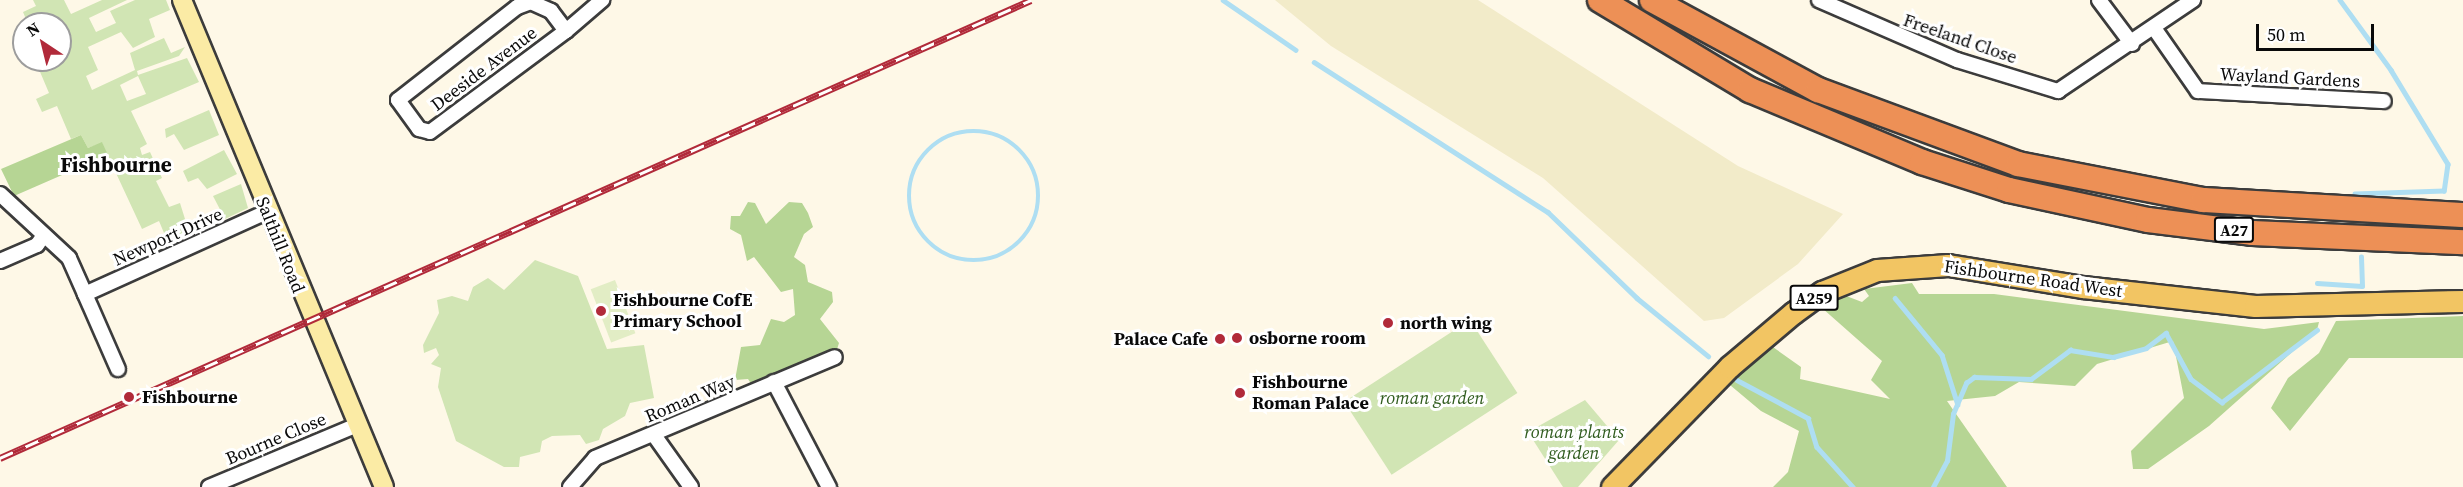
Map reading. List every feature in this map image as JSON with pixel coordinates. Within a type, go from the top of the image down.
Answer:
[{"type":"highway","name":"A27","points":[[1600,0],[1760,94],[1922,162],[2008,190],[2148,220],[2253,233],[2463,242]]},
{"type":"highway","name":"A27","points":[[1652,0],[1818,90],[2018,164],[2203,200],[2463,214]]},
{"type":"main road","name":"Fishbourne Road West","points":[[1612,487],[1729,367],[1793,313],[1822,292],[1877,270],[1948,265],[2094,289],[2255,306],[2463,301]]},
{"type":"street","name":"Salthill Road","points":[[182,0],[267,212],[384,487]]},
{"type":"street","name":"Deeside Avenue","points":[[566,31],[550,11],[531,2],[517,7],[398,100],[419,129],[429,132],[566,31],[602,0]]},
{"type":"street","name":"Freeland Close","points":[[1819,0],[1957,60],[2058,91],[2132,44]]},
{"type":"street","points":[[2099,0],[2132,44],[2193,0]]},
{"type":"street","name":"Wayland Gardens","points":[[2154,28],[2198,91],[2384,101]]},
{"type":"street","points":[[0,194],[69,258],[118,369]]},
{"type":"street","name":"Newport Drive","points":[[85,294],[267,212]]},
{"type":"street","points":[[0,261],[37,245],[44,234]]},
{"type":"street","name":"Roman Way","points":[[570,487],[595,458],[835,357]]},
{"type":"street","points":[[774,382],[829,487]]},
{"type":"street","name":"Bourne Close","points":[[209,487],[357,425]]},
{"type":"street","points":[[654,435],[691,487]]},
{"type":"shaded area","points":[[1275,0],[1478,0],[1738,166],[1843,214],[1798,264],[1724,318],[1704,321],[1543,178],[1331,46]]},
{"type":"green space","points":[[33,0],[64,0],[70,12],[23,12],[36,6]]},
{"type":"green space","points":[[102,0],[127,0],[89,18],[96,32],[116,23],[110,11],[135,0],[166,0],[170,10],[149,19],[155,37],[133,48],[121,32],[88,47],[98,70],[86,76],[92,90],[135,70],[130,53],[164,38],[171,53],[185,47],[179,56],[137,71],[138,75],[187,58],[199,82],[131,111],[147,144],[140,148],[142,155],[150,152],[162,178],[156,181],[169,207],[180,203],[190,235],[169,245],[159,221],[142,229],[102,143],[88,148],[81,135],[71,139],[57,106],[42,112],[36,99],[49,93],[40,72],[72,72],[72,14]],"holes":[[[138,76],[146,94],[127,101],[120,85]]]},
{"type":"green space","points":[[209,110],[219,135],[184,150],[174,134],[166,138],[165,129]]},
{"type":"green space","points":[[81,135],[88,148],[102,142],[108,155],[14,196],[1,169]]},
{"type":"green space","points":[[224,150],[237,174],[207,189],[198,178],[188,182],[183,171]]},
{"type":"green space","points":[[241,184],[248,208],[225,219],[213,196]]},
{"type":"green space","points":[[748,202],[755,203],[766,224],[789,202],[802,203],[813,227],[804,234],[794,257],[805,265],[808,282],[832,292],[833,302],[820,319],[839,343],[833,362],[752,385],[748,379],[735,380],[741,347],[760,345],[771,319],[784,322],[795,315],[793,289],[781,292],[754,257],[747,261],[741,235],[730,229],[731,216],[740,216]]},
{"type":"green space","points":[[535,260],[578,276],[607,349],[644,345],[654,398],[630,403],[625,416],[603,429],[599,440],[586,444],[580,435],[552,436],[542,441],[540,452],[520,457],[519,467],[504,467],[456,441],[438,387],[441,368],[431,364],[439,355],[436,348],[424,353],[423,345],[439,313],[437,300],[452,296],[468,301],[473,287],[488,278],[504,290]]},
{"type":"green space","points":[[615,280],[635,333],[611,343],[591,289]]},
{"type":"green space","points":[[1912,283],[1919,294],[1994,294],[2264,329],[2319,322],[2317,330],[2209,426],[2148,469],[2133,469],[2131,451],[2184,398],[2173,341],[2097,364],[2075,386],[2019,382],[1995,396],[1947,401],[2007,487],[1773,487],[1788,472],[1799,431],[1761,411],[1724,380],[1770,345],[1801,367],[1800,379],[1890,399],[1871,380],[1882,361],[1822,308],[1841,294],[1862,302],[1869,296],[1864,289]]},
{"type":"green space","points":[[2463,316],[2463,358],[2349,358],[2290,431],[2271,408],[2288,378],[2319,353],[2336,321]]},
{"type":"green space","name":"roman garden","points":[[1470,320],[1517,393],[1392,475],[1344,402]]},
{"type":"green space","name":"roman plants garden","points":[[1585,400],[1619,440],[1578,487],[1563,487],[1528,432]]},
{"type":"waterway","points":[[1223,0],[1296,50]]},
{"type":"waterway","points":[[2340,0],[2391,70],[2448,164],[2444,191],[2355,194]]},
{"type":"waterway","points":[[1314,62],[1548,212],[1637,298],[1708,356]]},
{"type":"waterway","points":[[974,131],[999,136],[1020,150],[1034,171],[1039,196],[1034,221],[1020,242],[999,256],[974,261],[949,256],[928,242],[914,221],[909,196],[914,171],[928,150],[949,136],[974,131]]},
{"type":"waterway","points":[[2317,283],[2362,286],[2361,257]]},
{"type":"waterway","points":[[1895,298],[1942,355],[1958,405]]},
{"type":"waterway","points":[[1933,487],[1947,461],[1953,414],[1966,383],[1974,377],[2031,379],[2070,350],[2113,357],[2146,348],[2166,333],[2191,379],[2222,402],[2317,330]]},
{"type":"waterway","points":[[1737,380],[1808,418],[1817,447],[1853,487]]},
{"type":"railway","points":[[0,458],[1031,0]]},
{"type":"place","name":"Fishbourne CofE Primary School","points":[[601,311]]},
{"type":"place","name":"north wing","points":[[1388,323]]},
{"type":"place","name":"osborne room","points":[[1237,338]]},
{"type":"place","name":"Palace Cafe","points":[[1220,339]]},
{"type":"place","name":"Fishbourne Roman Palace","points":[[1240,393]]},
{"type":"place","name":"Fishbourne","points":[[129,397]]},
{"type":"district","name":"Fishbourne","points":[[116,165]]}]
